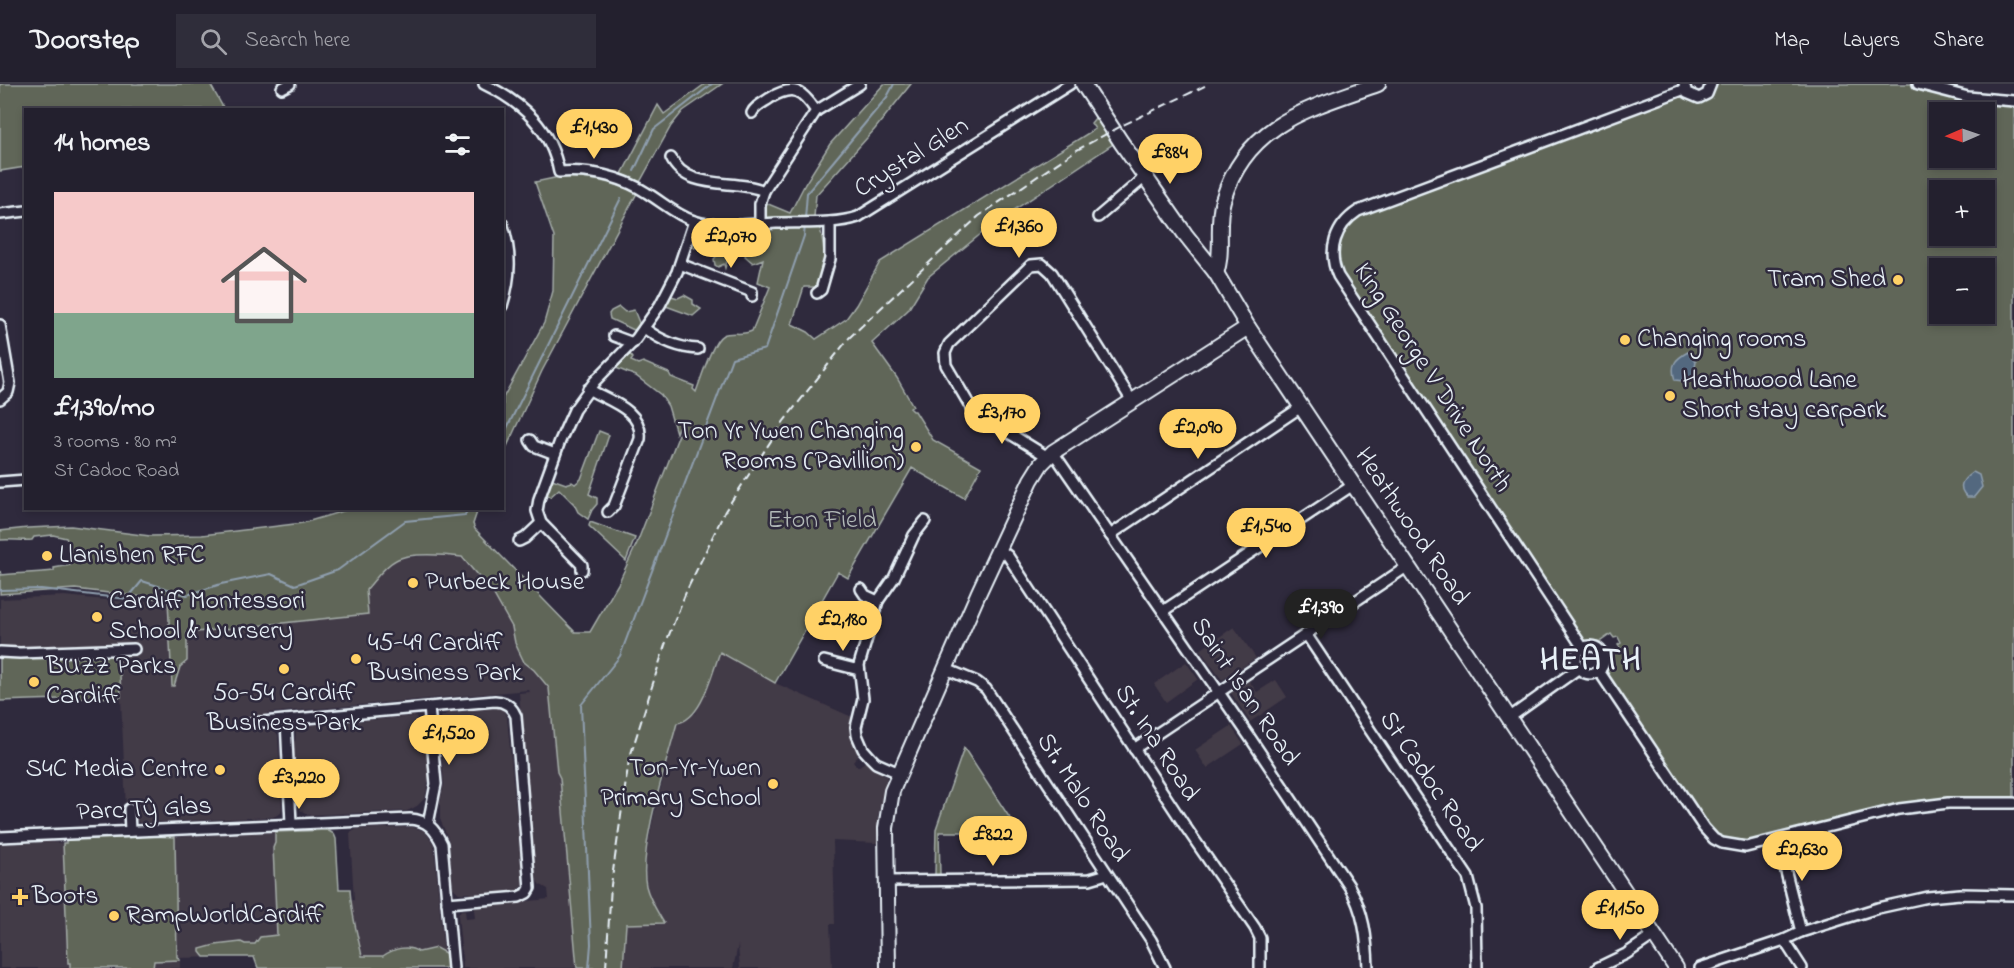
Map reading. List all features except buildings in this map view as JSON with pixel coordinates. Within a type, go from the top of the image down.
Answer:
[{"type":"street","points":[[484,84],[501,88]]},
{"type":"street","points":[[760,223],[760,204],[764,191],[809,118],[816,111],[860,84]]},
{"type":"street","name":"Crystal Glen","points":[[501,88],[542,129],[554,152],[558,172],[597,174],[625,182],[694,221],[710,224],[850,220],[866,213],[1071,84]]},
{"type":"street","name":"Heathwood Road","points":[[1076,84],[1097,114],[1102,116],[1185,234],[1216,273],[1248,327],[1676,968]]},
{"type":"street","name":"Heathwood Road","points":[[1083,84],[1102,110],[1102,116]]},
{"type":"street","points":[[1216,273],[1219,266],[1219,222],[1223,200],[1238,168],[1256,144],[1275,126],[1292,116],[1378,84]]},
{"type":"street","points":[[1685,86],[1691,96],[1699,98],[1707,94],[1711,84]]},
{"type":"street","points":[[1918,84],[1968,97],[2014,101]]},
{"type":"street","name":"King George V Drive North","points":[[1583,648],[1338,276],[1333,260],[1334,241],[1343,225],[1358,211],[1685,86]]},
{"type":"street","points":[[752,113],[754,108],[779,92],[788,90],[802,93],[816,111]]},
{"type":"street","points":[[671,158],[674,164],[699,180],[750,186],[764,191]]},
{"type":"street","points":[[1098,217],[1145,177]]},
{"type":"street","points":[[0,214],[24,211]]},
{"type":"street","points":[[582,570],[582,565],[541,523],[537,505],[568,421],[588,389],[633,343],[667,293],[680,264],[694,221]]},
{"type":"street","points":[[817,293],[821,290],[830,260],[830,222]]},
{"type":"street","points":[[504,232],[510,258],[504,298]]},
{"type":"street","points":[[1051,454],[973,411],[948,372],[945,359],[947,348],[1031,265],[1039,263],[1048,267],[1131,402]]},
{"type":"street","points":[[680,264],[752,292],[752,296]]},
{"type":"street","points":[[0,325],[10,382],[8,392],[0,399]]},
{"type":"street","points":[[888,968],[888,817],[892,791],[1031,480],[1051,454],[1248,327]]},
{"type":"street","points":[[644,328],[659,338],[685,348],[698,349]]},
{"type":"street","points":[[615,336],[633,343]]},
{"type":"street","points":[[588,389],[630,411],[639,424],[640,430],[640,439],[614,506],[608,512]]},
{"type":"street","points":[[1110,535],[1301,407]]},
{"type":"street","points":[[530,440],[534,446],[555,454]]},
{"type":"street","name":"Saint Isan Road","points":[[1051,454],[1219,692],[1355,897],[1366,932],[1368,968]]},
{"type":"street","points":[[0,482],[24,480]]},
{"type":"street","points":[[1163,611],[1353,485]]},
{"type":"street","points":[[899,773],[876,763],[863,749],[857,735],[856,727],[863,699],[859,670],[878,601],[894,578],[914,535],[925,521]]},
{"type":"street","points":[[519,541],[541,523]]},
{"type":"street","name":"St. Ina Road","points":[[999,549],[1008,556],[1259,934],[1260,968]]},
{"type":"street","points":[[1134,749],[1408,566]]},
{"type":"street","points":[[861,589],[865,595],[878,601]]},
{"type":"street","name":"St Cadoc Road","points":[[1306,634],[1468,877],[1476,908],[1477,968]]},
{"type":"street","points":[[1591,646],[1601,652],[1604,660],[1599,671],[1590,674],[1579,668],[1577,655],[1583,648],[1591,646]]},
{"type":"street","points":[[0,652],[134,649]]},
{"type":"street","points":[[824,661],[859,670]]},
{"type":"street","points":[[1509,718],[1579,668]]},
{"type":"street","name":"St. Malo Road","points":[[946,669],[977,682],[986,689],[1151,940],[1165,968]]},
{"type":"street","points":[[1599,671],[1708,834],[1722,843],[1738,847],[1755,846],[1899,809],[1968,802],[2014,803]]},
{"type":"street","points":[[251,723],[500,701],[507,704],[514,711],[531,884],[526,893],[519,897],[447,903]]},
{"type":"street","points":[[429,707],[436,784],[428,824],[434,829],[442,844],[453,968]]},
{"type":"street","points":[[286,720],[291,824]]},
{"type":"street","points":[[129,809],[130,831]]},
{"type":"street","name":"Parc Tŷ Glas","points":[[0,837],[410,819],[428,824]]},
{"type":"street","points":[[1778,840],[1802,932]]},
{"type":"street","points":[[887,881],[1090,879],[1107,874]]},
{"type":"street","points":[[1700,968],[1878,908],[1928,897],[1960,894],[2014,895]]},
{"type":"street","points":[[1597,968],[1617,959],[1654,935]]},
{"type":"street","points":[[1784,940],[1802,968]]},
{"type":"shaded area","points":[[437,554],[462,557],[494,595],[512,627],[515,643],[524,662],[549,688],[557,772],[560,778],[577,968],[463,968],[458,915],[461,910],[465,910],[466,919],[475,918],[474,909],[477,906],[549,899],[548,889],[539,884],[535,877],[519,693],[530,692],[529,690],[268,713],[266,716],[237,719],[237,729],[267,727],[278,735],[281,813],[273,817],[139,823],[134,809],[126,809],[119,653],[135,652],[135,644],[17,648],[0,646],[0,599],[64,596],[127,602],[168,600],[187,661],[186,633],[368,614],[366,590],[379,574],[397,559]]},
{"type":"shaded area","points":[[1234,627],[1256,658],[1222,680],[1200,650]]},
{"type":"shaded area","name":"Ton-Yr-Ywen Primary School","points":[[720,651],[775,683],[852,717],[851,733],[858,756],[853,762],[858,767],[865,762],[887,777],[878,816],[877,843],[833,841],[835,924],[830,924],[832,968],[740,968],[738,945],[733,968],[623,968],[626,924],[664,923],[645,885],[646,854],[654,815],[677,723],[696,713]]},
{"type":"shaded area","points":[[1186,662],[1198,679],[1166,702],[1154,684]]},
{"type":"shaded area","points":[[1276,680],[1287,697],[1250,722],[1231,693],[1249,681],[1257,692]]},
{"type":"shaded area","points":[[497,708],[503,710],[507,717],[523,884],[518,891],[471,896],[470,893],[459,893],[453,888],[449,841],[440,819],[440,802],[444,784],[439,722],[442,716],[448,713]]},
{"type":"shaded area","points":[[414,716],[424,726],[429,777],[425,798],[417,806],[407,811],[309,815],[300,810],[297,791],[295,791],[293,741],[295,741],[299,728]]},
{"type":"shaded area","points":[[1231,726],[1243,744],[1207,768],[1195,750]]},
{"type":"shaded area","points":[[412,827],[425,831],[434,845],[444,955],[356,964],[350,901],[354,900],[350,833],[357,829]]},
{"type":"shaded area","points":[[275,832],[281,940],[267,956],[177,958],[175,837]]},
{"type":"shaded area","points":[[63,843],[68,963],[180,960],[180,968],[0,968],[0,844]]},
{"type":"green space","points":[[0,84],[210,84],[223,108],[24,108],[24,167],[0,171]]},
{"type":"green space","points":[[705,84],[722,84],[683,111],[671,126],[640,182],[622,174],[658,105],[664,114]]},
{"type":"green space","points":[[884,84],[911,84],[875,129],[816,195],[814,217],[765,220],[766,203],[790,213],[830,144]]},
{"type":"green space","points":[[1716,84],[1911,84],[1943,94],[2014,104],[2014,801],[1944,802],[1741,845],[1713,835],[1603,672],[1610,656],[1621,649],[1618,645],[1621,643],[1618,637],[1614,638],[1611,634],[1601,641],[1582,642],[1341,276],[1337,257],[1338,242],[1359,213],[1683,95],[1690,100],[1712,94]]},
{"type":"green space","name":"Eton Field","points":[[1101,116],[1116,142],[993,224],[928,277],[908,310],[872,343],[897,378],[913,406],[910,408],[915,411],[933,440],[981,467],[964,498],[912,468],[848,578],[838,572],[775,683],[720,652],[699,705],[686,720],[677,723],[650,829],[646,851],[646,886],[664,923],[626,924],[623,968],[577,968],[560,778],[557,772],[549,688],[524,662],[515,643],[512,627],[494,595],[462,557],[419,555],[402,557],[392,563],[366,590],[368,614],[187,633],[187,661],[180,667],[174,686],[172,686],[168,600],[75,589],[0,594],[0,571],[1,575],[47,572],[54,571],[54,568],[71,565],[70,545],[66,538],[53,535],[34,537],[32,540],[0,540],[0,531],[71,526],[150,536],[202,535],[303,523],[347,510],[478,510],[473,524],[475,529],[575,632],[590,632],[618,584],[637,543],[683,424],[678,427],[676,433],[668,406],[661,395],[636,376],[616,368],[630,354],[633,358],[631,361],[638,364],[643,362],[669,373],[671,377],[694,386],[693,389],[696,392],[711,352],[719,339],[726,334],[752,331],[770,287],[758,282],[763,259],[753,263],[745,256],[750,242],[741,239],[730,252],[725,268],[724,264],[718,267],[714,259],[721,251],[718,241],[708,234],[707,236],[702,235],[698,248],[691,246],[697,233],[711,230],[713,227],[727,226],[732,231],[732,227],[820,227],[824,250],[822,271],[817,287],[804,287],[792,324],[816,339],[846,319],[880,262],[1095,129],[1091,123],[1096,117]]},
{"type":"green space","points":[[559,177],[599,180],[637,193],[542,371],[504,453],[504,396],[544,323],[553,291],[554,237],[535,182]]},
{"type":"green space","points":[[684,295],[693,300],[693,304],[701,309],[693,316],[666,306],[671,296],[678,298]]},
{"type":"green space","points":[[619,307],[625,312],[634,310],[640,325],[634,330],[610,319],[611,311]]},
{"type":"green space","points":[[599,431],[609,435],[589,494],[597,498],[597,504],[588,519],[578,512],[574,504],[559,489],[550,497],[546,493],[552,479],[566,484],[572,482],[575,484],[581,479]]},
{"type":"green space","points":[[590,522],[635,538],[626,561],[589,526]]},
{"type":"green space","points":[[119,653],[121,697],[0,701],[0,655]]},
{"type":"green space","points":[[964,748],[1019,832],[939,832],[940,875],[935,875],[936,829]]},
{"type":"green space","points":[[327,830],[334,834],[336,839],[339,889],[350,889],[362,956],[383,956],[400,948],[410,948],[419,952],[436,948],[447,954],[451,968],[258,968],[254,957],[204,957],[200,949],[241,942],[255,944],[260,937],[277,935],[273,848],[275,832]]},
{"type":"green space","points":[[175,837],[177,957],[180,960],[154,961],[153,968],[70,968],[63,843],[66,843],[66,840]]},
{"type":"water","points":[[1688,352],[1696,362],[1693,378],[1684,381],[1675,380],[1673,366],[1680,357]]},
{"type":"water","points":[[1973,472],[1979,475],[1982,487],[1974,497],[1967,497],[1961,486],[1966,477]]},
{"type":"waterway","points":[[634,171],[654,129],[712,84]]},
{"type":"waterway","points":[[805,219],[807,193],[887,97],[894,84]]},
{"type":"waterway","points":[[504,434],[621,198]]},
{"type":"waterway","points":[[589,968],[591,944],[581,705],[620,656],[732,358],[765,349],[804,236],[805,225]]},
{"type":"waterway","points":[[0,590],[41,589],[127,599],[142,581],[187,595],[221,584],[271,574],[295,585],[338,570],[405,521],[465,515],[467,510]]},
{"type":"railway","points":[[606,968],[611,885],[629,760],[665,645],[686,592],[725,511],[784,421],[849,338],[979,216],[1075,151],[1209,84]]},
{"type":"place","name":"Tram Shed","points":[[1898,280]]},
{"type":"place","name":"Changing rooms","points":[[1625,340]]},
{"type":"place","name":"Heathwood Lane Short stay carpark","points":[[1670,396]]},
{"type":"place","name":"Ton Yr Ywen Changing Rooms (Pavillion)","points":[[916,447]]},
{"type":"place","name":"Llanishen RFC","points":[[47,556]]},
{"type":"place","name":"Purbeck House","points":[[413,583]]},
{"type":"place","name":"Cardiff Montessori School & Nursery","points":[[97,617]]},
{"type":"place","name":"45-49 Cardiff Business Park","points":[[356,659]]},
{"type":"place","name":"50-54 Cardiff Business Park","points":[[284,669]]},
{"type":"place","name":"BUZZ Parks Cardiff","points":[[34,682]]},
{"type":"place","name":"S4C Media Centre","points":[[220,770]]},
{"type":"place","name":"Ton-Yr-Ywen Primary School","points":[[773,784]]},
{"type":"place","name":"Boots","points":[[20,897]]},
{"type":"place","name":"RampWorldCardiff","points":[[114,916]]},
{"type":"district","name":"HEATH","points":[[1591,661]]}]
